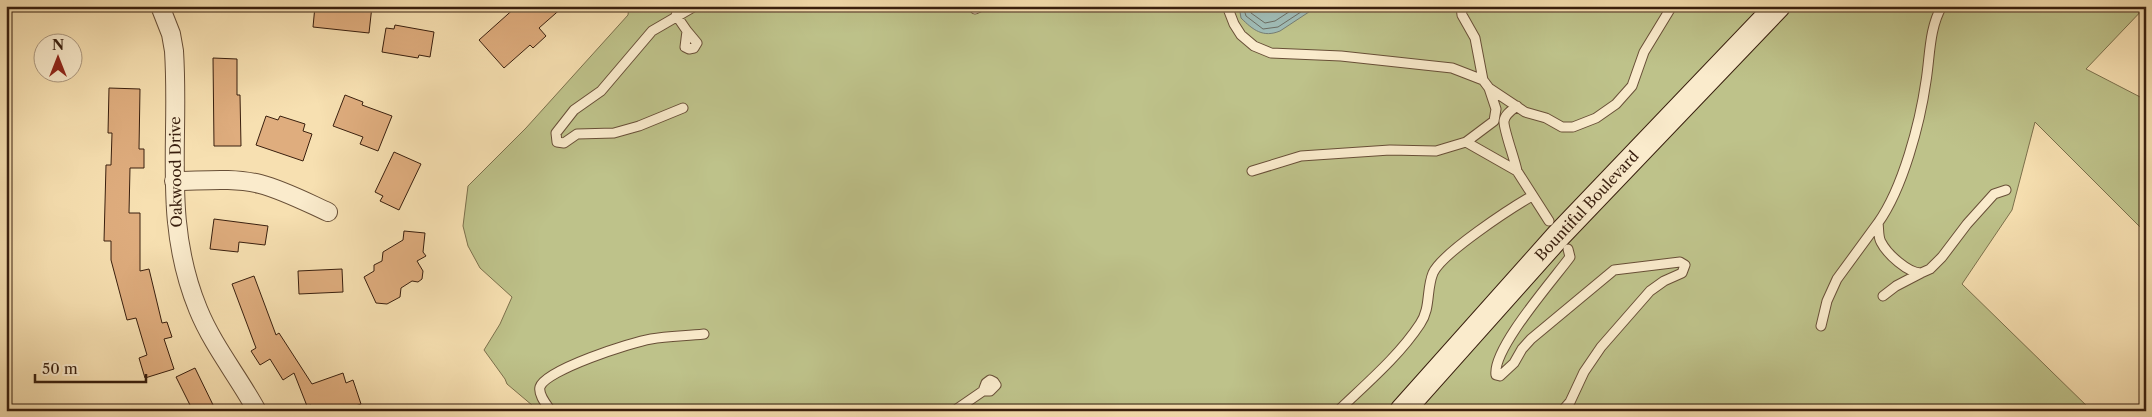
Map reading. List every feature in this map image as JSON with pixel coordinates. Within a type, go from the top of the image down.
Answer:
[{"type":"main road","name":"Bountiful Boulevard","points":[[1402,411],[1559,235],[1778,6]]},
{"type":"street","name":"Oakwood Drive","points":[[160,6],[171,34],[174,51],[174,181],[178,234],[191,291],[215,344],[257,411]]},
{"type":"street","points":[[174,181],[232,181],[259,184],[293,196],[328,212]]},
{"type":"lane","points":[[683,108],[639,126],[614,133],[577,134],[564,143],[557,142],[555,138],[556,133],[574,110],[601,91],[652,31],[676,15],[695,6]]},
{"type":"lane","points":[[1227,6],[1234,24],[1241,35],[1254,46],[1271,54],[1341,56],[1452,68],[1483,80]]},
{"type":"lane","points":[[1252,171],[1301,156],[1390,150],[1436,151],[1466,142],[1494,120],[1496,109],[1489,88],[1483,80],[1475,38],[1462,15],[1461,6]]},
{"type":"lane","points":[[1489,88],[1525,112],[1546,118],[1562,128],[1573,127],[1596,118],[1616,104],[1632,86],[1639,71],[1644,52],[1672,6]]},
{"type":"lane","points":[[1821,326],[1827,301],[1837,279],[1878,223],[1892,198],[1918,128],[1931,40],[1938,13],[1942,6]]},
{"type":"lane","points":[[676,15],[687,31]]},
{"type":"lane","points":[[1517,106],[1504,120],[1505,130],[1514,156],[1517,172],[1549,221]]},
{"type":"lane","points":[[1466,142],[1517,172]]},
{"type":"lane","points":[[1883,296],[1896,286],[1921,273],[1942,257],[1967,224],[1994,194],[2006,190]]},
{"type":"lane","points":[[1339,410],[1382,369],[1420,326],[1427,314],[1431,280],[1434,271],[1476,232],[1532,196]]},
{"type":"lane","points":[[1878,223],[1880,241],[1887,251],[1906,267],[1916,273],[1921,273]]},
{"type":"lane","points":[[1562,411],[1570,402],[1584,372],[1600,347],[1650,291],[1664,281],[1682,273],[1685,269],[1685,265],[1680,262],[1614,270],[1531,339],[1507,371],[1500,376],[1496,375],[1501,356],[1516,327],[1570,257],[1568,249]]},
{"type":"lane","points":[[551,411],[540,394],[539,389],[543,381],[555,374],[585,360],[634,342],[704,334]]},
{"type":"lane","points":[[954,411],[983,391]]},
{"type":"green space","points":[[629,6],[2146,6],[2086,69],[2146,100],[2146,233],[2035,122],[2012,210],[1962,284],[2092,411],[539,411],[507,384],[484,350],[500,324],[512,297],[480,268],[468,246],[463,226],[468,186],[526,128],[628,15]]},
{"type":"water","points":[[1239,6],[1318,6],[1280,31],[1268,34],[1259,32],[1245,22],[1241,18]]},
{"type":"building","points":[[315,6],[372,6],[369,33],[313,27]]},
{"type":"building","points":[[517,6],[564,6],[539,28],[546,36],[533,48],[530,45],[504,68],[479,40]]},
{"type":"building","points":[[395,25],[434,32],[430,57],[419,55],[418,58],[382,52],[386,28],[394,29]]},
{"type":"building","points":[[213,58],[237,59],[237,95],[240,95],[241,146],[214,146]]},
{"type":"building","points":[[109,88],[140,89],[139,149],[144,149],[144,168],[130,168],[129,213],[140,213],[140,271],[149,269],[162,323],[167,322],[172,337],[164,339],[174,369],[145,378],[139,358],[147,355],[136,318],[127,320],[111,260],[111,241],[104,241],[106,165],[111,165],[112,133],[108,133]]},
{"type":"building","points":[[345,95],[363,102],[362,105],[392,116],[378,151],[360,144],[363,137],[333,126]]},
{"type":"building","points":[[266,116],[278,120],[280,116],[305,124],[303,131],[312,134],[303,161],[256,145]]},
{"type":"building","points":[[394,152],[421,164],[399,210],[380,201],[383,196],[375,192]]},
{"type":"building","points":[[214,219],[268,226],[265,245],[239,242],[238,252],[210,249]]},
{"type":"building","points":[[404,231],[425,233],[423,252],[426,256],[417,261],[423,271],[422,279],[418,282],[412,281],[401,288],[400,297],[387,304],[376,303],[364,277],[374,271],[374,265],[382,261],[383,252],[403,240]]},
{"type":"building","points":[[342,269],[343,292],[299,294],[298,271]]},
{"type":"building","points":[[254,276],[276,335],[279,333],[312,384],[343,373],[346,383],[353,380],[361,404],[342,411],[314,411],[311,405],[307,406],[294,373],[283,380],[270,359],[260,365],[251,351],[256,348],[232,284]]},
{"type":"building","points":[[195,368],[216,411],[193,411],[176,377]]}]
